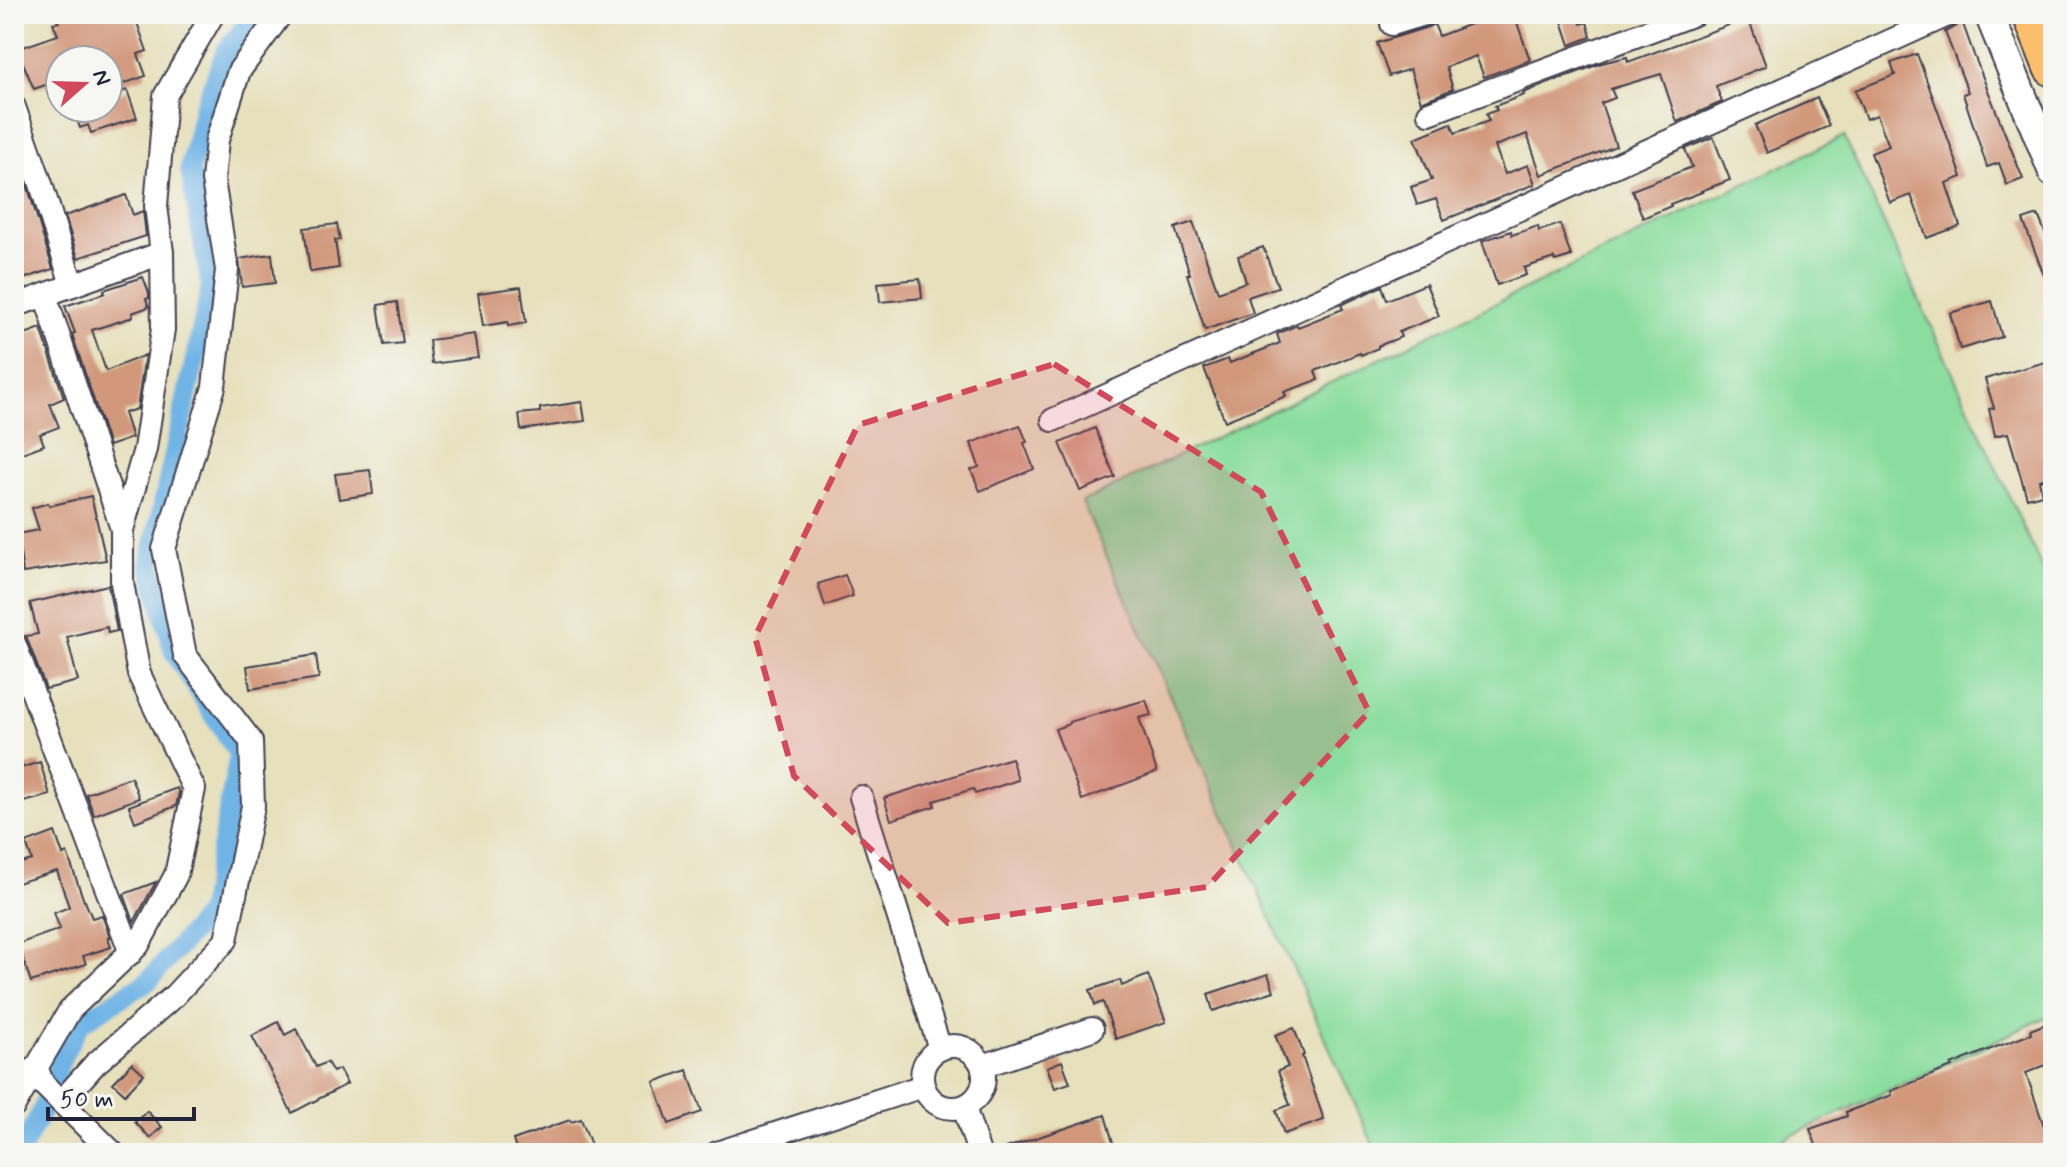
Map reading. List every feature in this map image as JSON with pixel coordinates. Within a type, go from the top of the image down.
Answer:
[{"type":"highway","points":[[2032,14],[2053,67]]},
{"type":"street","points":[[14,1106],[40,1076],[70,1010],[138,945],[176,875],[194,789],[139,674],[122,583],[122,530],[145,449],[163,329],[162,253],[156,206],[165,96],[213,14]]},
{"type":"street","points":[[61,1102],[95,1064],[174,996],[226,940],[253,806],[251,741],[185,655],[164,549],[214,387],[227,270],[213,180],[217,140],[239,71],[281,14]]},
{"type":"street","points":[[1392,24],[1424,14]]},
{"type":"street","points":[[1429,113],[1694,14]]},
{"type":"street","points":[[1053,420],[1950,14]]},
{"type":"street","points":[[1989,14],[2053,172]]},
{"type":"street","points":[[14,107],[72,285]]},
{"type":"street","points":[[14,306],[162,253]]},
{"type":"street","points":[[45,295],[122,530]]},
{"type":"street","points":[[14,643],[131,953]]},
{"type":"street","points":[[861,797],[940,1049]]},
{"type":"street","points":[[983,1066],[1092,1029]]},
{"type":"street","points":[[961,1047],[970,1051],[983,1066],[983,1086],[979,1095],[964,1107],[944,1107],[936,1103],[923,1086],[925,1064],[940,1049],[961,1047]]},
{"type":"street","points":[[40,1076],[61,1102],[113,1153]]},
{"type":"street","points":[[717,1153],[923,1086]]},
{"type":"street","points":[[964,1107],[979,1153]]},
{"type":"highlighted area","points":[[1054,364],[1261,492],[1369,712],[1207,887],[948,923],[794,776],[755,637],[858,425]]},
{"type":"green space","points":[[1844,136],[2053,592],[2053,1014],[1754,1153],[1377,1153],[1082,502]]},
{"type":"building","points":[[54,14],[134,14],[147,51],[138,54],[146,76],[124,84],[124,44],[44,44],[44,86],[34,89],[17,49],[58,35],[53,23],[59,22]]},
{"type":"building","points":[[1497,14],[1514,14],[1530,60],[1484,77],[1476,56],[1446,67],[1453,89],[1421,102],[1410,69],[1389,76],[1377,43],[1434,24],[1439,36]]},
{"type":"building","points":[[1578,15],[1581,24],[1587,22],[1591,37],[1570,45],[1562,21]]},
{"type":"building","points":[[1748,18],[1766,66],[1716,86],[1722,102],[1677,122],[1661,74],[1611,89],[1615,98],[1601,103],[1616,146],[1541,175],[1527,134],[1495,146],[1505,174],[1528,165],[1535,184],[1444,220],[1436,199],[1417,205],[1411,187],[1432,180],[1415,138],[1451,123],[1455,133],[1489,121],[1486,114],[1497,110],[1495,106],[1523,93],[1602,63],[1627,57],[1628,62]]},
{"type":"building","points":[[1962,21],[2023,179],[2007,185],[1999,163],[1987,167],[1963,94],[1968,92],[1945,32]]},
{"type":"building","points":[[1917,54],[1962,177],[1946,183],[1960,226],[1927,238],[1911,195],[1890,203],[1871,153],[1889,146],[1877,115],[1866,119],[1855,90],[1895,75],[1891,63]]},
{"type":"building","points":[[127,90],[137,118],[124,122],[124,91]]},
{"type":"building","points":[[1817,98],[1829,126],[1767,153],[1755,125]]},
{"type":"building","points":[[79,124],[119,124],[91,133],[88,125],[80,128]]},
{"type":"building","points":[[1713,137],[1730,180],[1643,218],[1632,190],[1692,167],[1685,149]]},
{"type":"building","points":[[14,154],[53,269],[14,282]]},
{"type":"building","points":[[126,195],[133,215],[143,211],[146,236],[78,258],[65,216]]},
{"type":"building","points":[[2038,215],[2053,252],[2053,294],[2023,220]]},
{"type":"building","points":[[1193,222],[1218,292],[1246,282],[1238,256],[1263,247],[1278,287],[1248,297],[1253,313],[1205,330],[1175,228]]},
{"type":"building","points":[[337,224],[340,240],[335,240],[339,268],[310,272],[304,228]]},
{"type":"building","points":[[1560,224],[1571,256],[1524,268],[1526,275],[1497,285],[1482,241],[1511,231],[1512,235],[1538,226],[1539,231]]},
{"type":"building","points":[[272,254],[275,283],[242,287],[239,259]]},
{"type":"building","points":[[143,277],[149,293],[146,299],[149,307],[132,313],[133,317],[92,330],[106,371],[145,355],[137,409],[124,413],[132,438],[109,446],[65,306]]},
{"type":"building","points":[[920,279],[922,298],[880,302],[878,283]]},
{"type":"building","points":[[1426,284],[1439,316],[1399,332],[1401,337],[1378,348],[1315,371],[1318,380],[1284,392],[1286,396],[1225,421],[1204,368],[1228,359],[1230,363],[1280,343],[1277,334],[1343,309],[1341,305],[1382,286],[1387,300]]},
{"type":"building","points":[[521,287],[526,323],[483,326],[478,293]]},
{"type":"building","points":[[1992,301],[2002,337],[1960,349],[1950,313]]},
{"type":"building","points":[[397,302],[403,343],[384,345],[378,305]]},
{"type":"building","points":[[41,328],[64,398],[50,404],[59,427],[40,434],[44,445],[14,456],[14,338]]},
{"type":"building","points":[[474,334],[478,358],[432,364],[429,340]]},
{"type":"building","points":[[2053,360],[2053,476],[2039,480],[2042,494],[2027,498],[2008,433],[1995,436],[1989,409],[1994,408],[1985,379]]},
{"type":"building","points":[[582,402],[585,421],[521,430],[519,414]]},
{"type":"building","points":[[1020,425],[1034,469],[980,491],[971,470],[979,467],[971,443]]},
{"type":"building","points":[[1095,428],[1115,477],[1080,491],[1060,443]]},
{"type":"building","points":[[370,470],[373,494],[339,499],[335,474]]},
{"type":"building","points":[[91,496],[106,560],[23,573],[17,534],[39,530],[32,508]]},
{"type":"building","points":[[845,575],[853,596],[825,606],[818,584]]},
{"type":"building","points":[[108,585],[117,631],[108,633],[107,627],[67,637],[78,681],[46,689],[26,636],[38,634],[30,603]]},
{"type":"building","points":[[316,655],[319,678],[250,689],[247,666]]},
{"type":"building","points":[[1146,700],[1151,715],[1139,718],[1157,772],[1082,800],[1055,729],[1069,722]]},
{"type":"building","points":[[1011,758],[1018,780],[975,794],[973,789],[934,801],[935,806],[891,820],[884,798]]},
{"type":"building","points":[[40,762],[50,795],[24,802],[14,770]]},
{"type":"building","points":[[131,777],[139,798],[94,815],[86,794]]},
{"type":"building","points":[[177,788],[176,806],[135,822],[129,806]]},
{"type":"building","points":[[55,832],[63,855],[67,853],[92,918],[102,915],[111,947],[83,956],[86,964],[31,982],[18,944],[60,929],[54,913],[69,907],[57,871],[14,884],[14,865],[32,860],[26,843]]},
{"type":"building","points":[[156,882],[134,922],[124,894]]},
{"type":"building","points":[[1268,974],[1274,991],[1213,1011],[1208,994]]},
{"type":"building","points":[[1148,975],[1166,1022],[1116,1039],[1103,1002],[1095,1005],[1090,990],[1120,980],[1122,986]]},
{"type":"building","points":[[2053,1021],[2053,1062],[2026,1073],[2053,1153],[1819,1153],[1810,1129],[1847,1116],[1846,1112],[1892,1095],[1891,1091],[2031,1034],[2030,1030]]},
{"type":"building","points":[[278,1022],[285,1035],[296,1029],[316,1067],[327,1062],[333,1072],[339,1069],[347,1084],[292,1113],[252,1036]]},
{"type":"building","points":[[1294,1028],[1324,1120],[1284,1134],[1276,1110],[1290,1105],[1278,1071],[1288,1067],[1275,1035]]},
{"type":"building","points":[[1062,1061],[1070,1083],[1055,1088],[1047,1067]]},
{"type":"building","points":[[132,1063],[144,1074],[125,1094],[113,1083]]},
{"type":"building","points":[[687,1070],[702,1112],[669,1124],[654,1082]]},
{"type":"building","points":[[147,1111],[162,1127],[150,1138],[135,1122]]},
{"type":"building","points":[[1105,1115],[1116,1153],[1000,1153],[1000,1150]]},
{"type":"building","points":[[581,1119],[594,1153],[517,1153],[513,1140]]},
{"type":"waterway","points":[[20,1153],[80,1023],[148,981],[209,913],[239,755],[174,652],[150,563],[211,287],[190,169],[203,110],[226,51],[255,14]]}]
